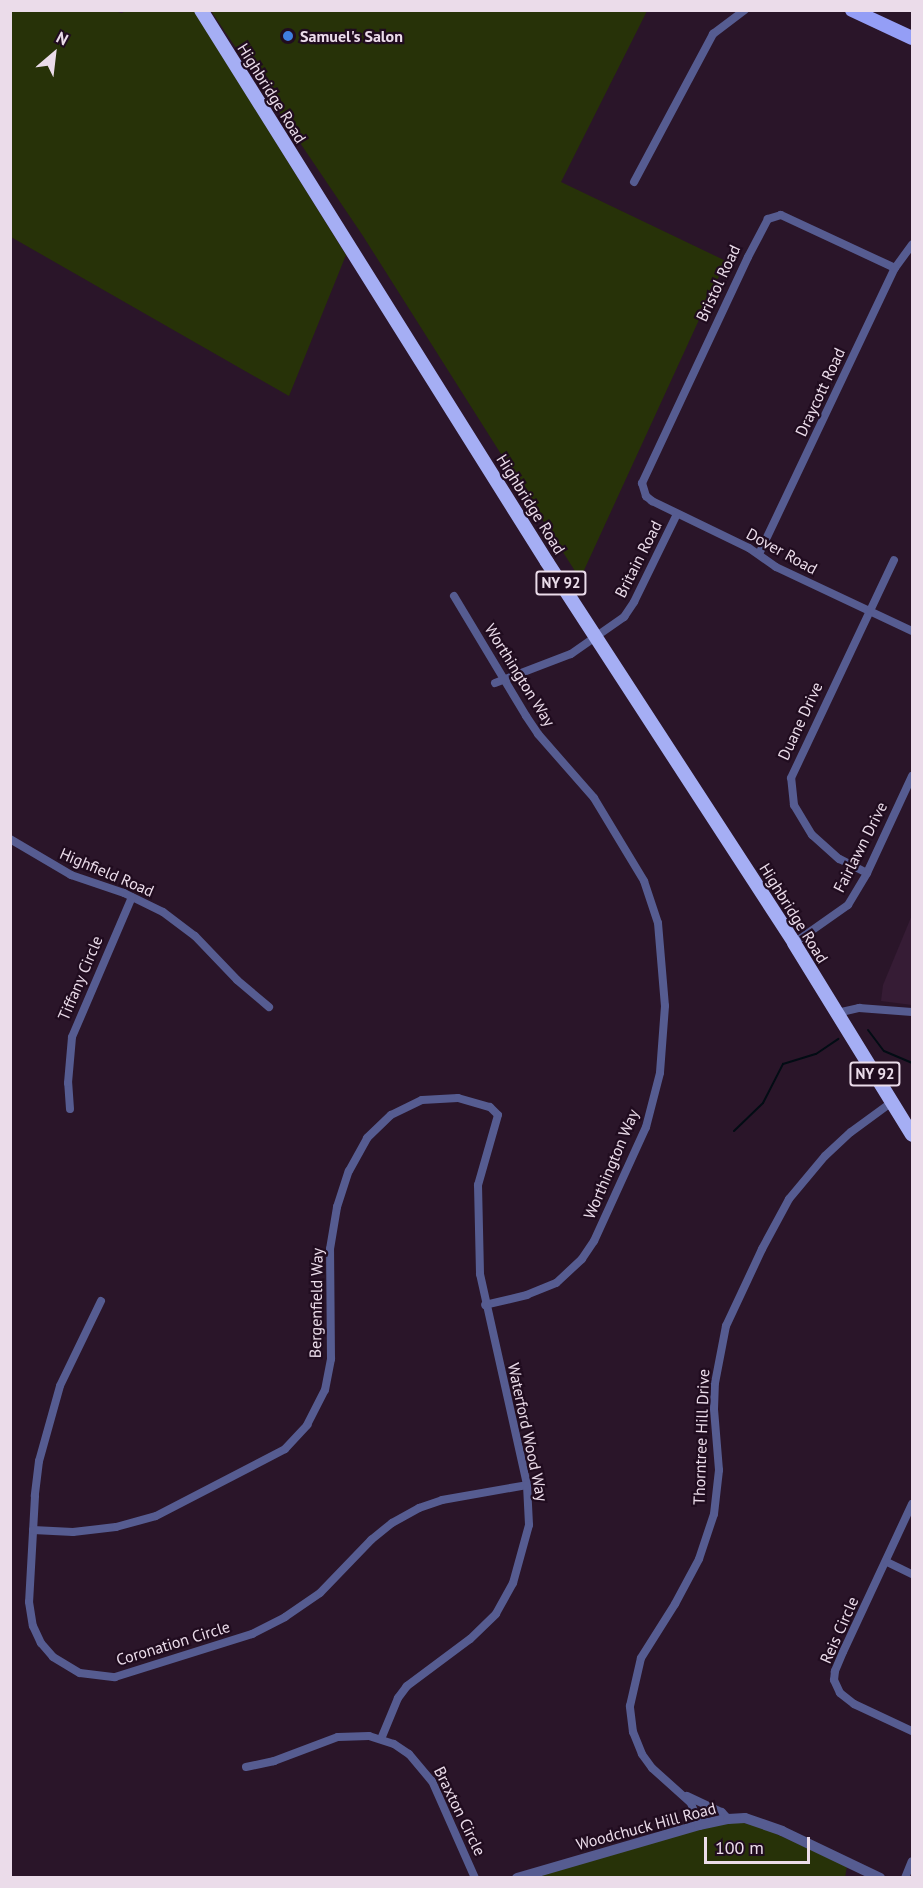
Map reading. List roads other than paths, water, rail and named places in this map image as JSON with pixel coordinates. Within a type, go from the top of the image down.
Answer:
[{"type":"highway","name":"Highbridge Road","points":[[201,10],[596,637],[794,943],[912,1135]]},
{"type":"main road","points":[[852,10],[912,38]]},
{"type":"street","points":[[634,182],[713,34],[745,10]]},
{"type":"street","name":"Bristol Road","points":[[643,490],[644,474],[762,225],[768,219],[781,215],[895,268]]},
{"type":"street","name":"Draycott Road","points":[[759,555],[895,268],[912,245]]},
{"type":"street","name":"Dover Road","points":[[643,490],[652,501],[759,555],[776,567],[912,631]]},
{"type":"street","name":"Britain Road","points":[[596,637],[624,617],[634,602],[677,514]]},
{"type":"street","name":"Duane Drive","points":[[867,873],[821,846],[799,816],[790,789],[795,765],[894,560]]},
{"type":"street","name":"Worthington Way","points":[[454,597],[538,734],[594,798],[644,881],[656,913],[662,956],[664,1041],[656,1092],[645,1127],[617,1193],[582,1259],[556,1283],[543,1290],[485,1305]]},
{"type":"street","points":[[495,683],[571,654],[596,637]]},
{"type":"street","name":"Fairlawn Drive","points":[[794,943],[848,905],[867,873],[912,776]]},
{"type":"street","name":"Highfield Road","points":[[10,839],[71,875],[132,897],[183,925],[237,980],[269,1007]]},
{"type":"street","name":"Tiffany Circle","points":[[70,1109],[68,1083],[72,1037],[132,897]]},
{"type":"street","points":[[837,1013],[859,1008],[912,1012]]},
{"type":"street","name":"Bergenfield Way","points":[[33,1530],[73,1532],[116,1527],[156,1516],[285,1449],[307,1425],[325,1390],[332,1359],[330,1249],[337,1207],[349,1171],[367,1138],[391,1115],[422,1100],[458,1098],[490,1107],[498,1115]]},
{"type":"street","name":"Thorntree Hill Drive","points":[[699,1825],[694,1809],[683,1794],[652,1768],[642,1754],[633,1731],[630,1706],[634,1679],[641,1658],[675,1604],[699,1559],[714,1514],[719,1470],[714,1409],[715,1383],[726,1326],[762,1249],[789,1199],[825,1156],[851,1132],[892,1102]]},
{"type":"street","name":"Waterford Wood Way","points":[[381,1739],[398,1698],[407,1686],[479,1632],[502,1605],[513,1583],[529,1525],[527,1485],[485,1305],[478,1239],[478,1185],[498,1115]]},
{"type":"street","name":"Coronation Circle","points":[[101,1301],[73,1353],[48,1423],[39,1461],[33,1530],[29,1602],[36,1636],[59,1663],[80,1673],[115,1677],[214,1648],[252,1634],[285,1617],[320,1593],[371,1540],[392,1523],[418,1508],[442,1500],[527,1485]]},
{"type":"street","name":"Reis Circle","points":[[912,1504],[887,1562],[843,1652],[835,1671],[834,1680],[840,1693],[854,1704],[912,1731]]},
{"type":"street","points":[[887,1562],[912,1574]]},
{"type":"street","name":"Braxton Circle","points":[[246,1767],[274,1761],[338,1737],[381,1739],[409,1754],[432,1781],[475,1878]]},
{"type":"street","name":"Thorntree Hill Drive","points":[[683,1794],[722,1812],[728,1819]]},
{"type":"street","name":"Woodchuck Hill Road","points":[[517,1878],[699,1825],[745,1818],[771,1827],[880,1878]]},
{"type":"street","points":[[905,1878],[912,1861]]},
{"type":"waterway","points":[[868,1030],[884,1051],[912,1063]]},
{"type":"waterway","points":[[734,1131],[763,1103],[783,1064],[816,1054],[838,1039]]},
{"type":"place","name":"Samuel's Salon","points":[[288,36]]}]
